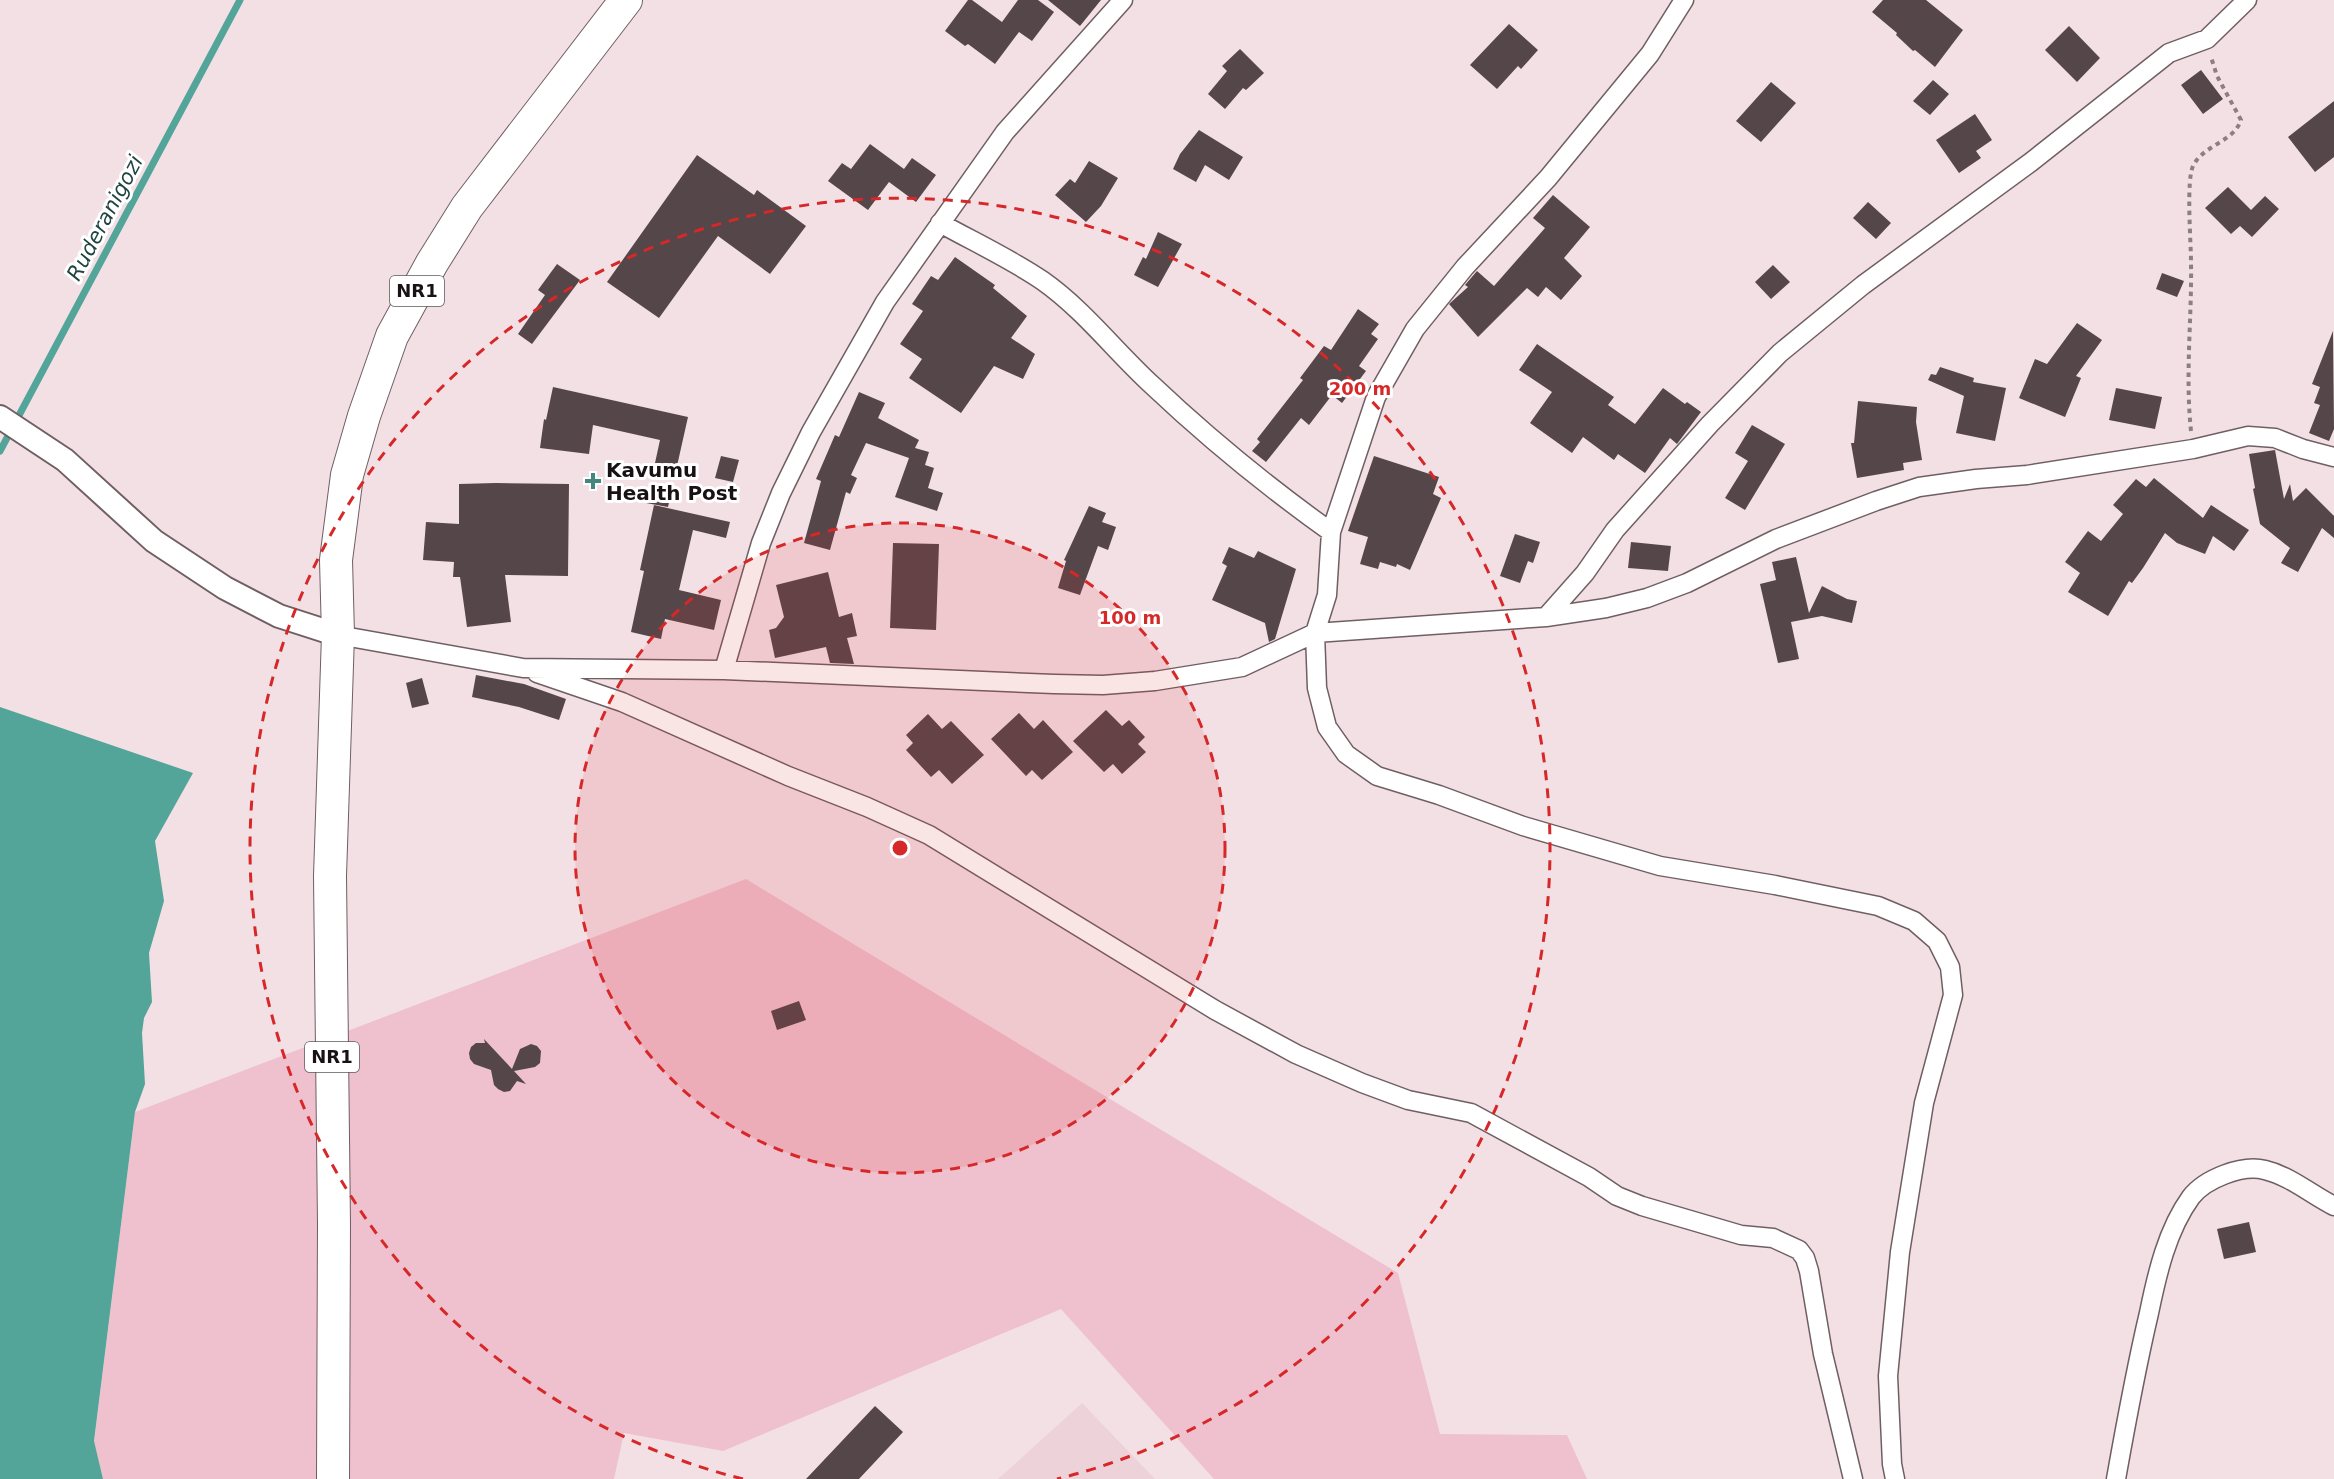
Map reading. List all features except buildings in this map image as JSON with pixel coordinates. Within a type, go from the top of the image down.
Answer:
[{"type":"highway","name":"NR1","points":[[333,1479],[334,1224],[330,876],[338,635],[336,560],[347,475],[364,416],[392,336],[432,263],[467,207],[626,0]]},
{"type":"street","points":[[724,670],[761,543],[781,493],[843,373],[885,302],[1005,132],[1123,0]]},
{"type":"street","points":[[1684,0],[1643,63],[1548,178],[1465,267],[1415,329],[1376,397],[1331,532],[1327,595],[1315,633],[1317,688],[1327,727],[1346,754],[1377,776],[1439,795],[1523,826],[1660,866],[1775,885],[1878,906],[1914,921],[1937,940],[1950,967],[1953,995],[1924,1103],[1900,1252],[1888,1376],[1892,1464],[1895,1479]]},
{"type":"street","points":[[1546,617],[1585,573],[1615,530],[1710,424],[1780,353],[1863,285],[2031,162],[2169,53],[2207,39],[2247,0]]},
{"type":"street","points":[[940,224],[1042,281],[1079,310],[1149,383],[1202,431],[1276,492],[1331,532]]},
{"type":"street","points":[[0,417],[65,460],[153,541],[225,588],[279,616],[338,635],[523,668],[622,702],[788,776],[867,807],[929,835],[1205,1004],[1296,1054],[1408,1100],[1471,1113],[1589,1177],[1617,1196],[1642,1206],[1711,1228],[1741,1235],[1773,1238],[1800,1250],[1809,1271],[1823,1354],[1853,1479]]},
{"type":"street","points":[[523,668],[724,670],[1103,685],[1155,681],[1242,667],[1315,633],[1546,617],[1606,608],[1647,598],[1688,584],[1776,539],[1919,487],[2027,475],[2193,449],[2248,436],[2275,438],[2303,449],[2334,456]]},
{"type":"street","points":[[2116,1479],[2136,1367],[2157,1274],[2177,1221],[2192,1196],[2221,1175],[2250,1169],[2265,1170],[2299,1185],[2334,1206]]},
{"type":"path","points":[[2193,449],[2187,393],[2192,167],[2199,157],[2238,129],[2241,120],[2217,76],[2207,39]]},
{"type":"shaded area","points":[[0,707],[193,773],[155,841],[164,901],[149,953],[152,1002],[144,1018],[142,1033],[145,1084],[135,1112],[94,1441],[103,1479],[0,1479]]},
{"type":"shaded area","points":[[746,879],[1398,1273],[1440,1434],[1567,1435],[1587,1479],[1214,1479],[1061,1309],[723,1451],[624,1433],[614,1479],[103,1479],[94,1442],[135,1112]]},
{"type":"shaded area","points":[[1082,1403],[1155,1479],[998,1479]]},
{"type":"waterway","name":"Ruderanigozi","points":[[0,451],[240,0]]},
{"type":"place","name":"Kavumu Health Post","points":[[593,481]]}]
